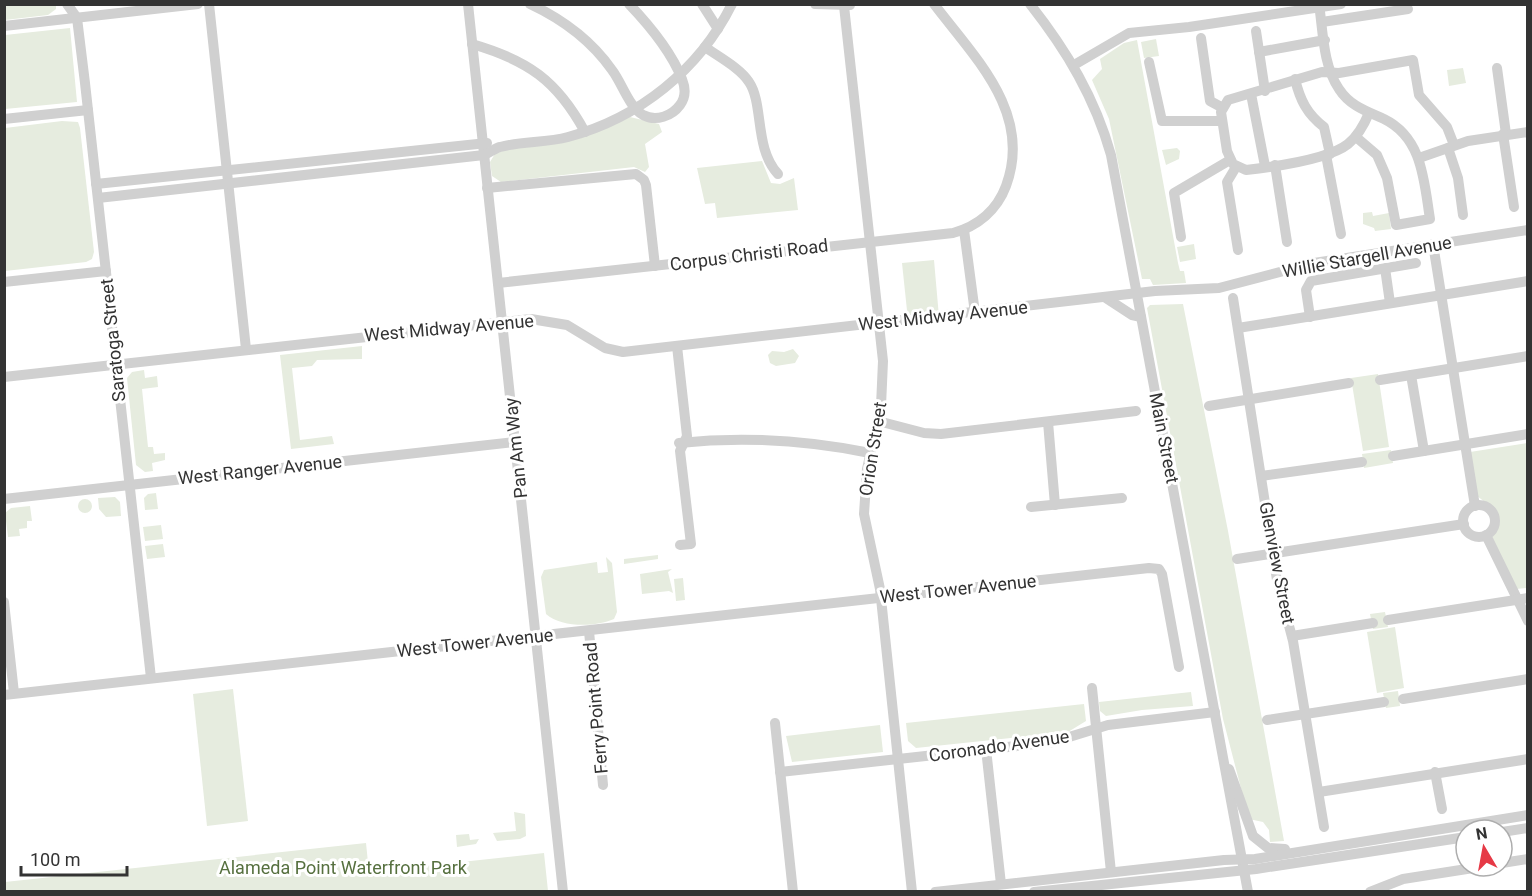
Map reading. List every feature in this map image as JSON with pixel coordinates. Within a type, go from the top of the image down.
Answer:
[{"type":"street","name":"Saratoga Street","points":[[67,4],[77,18],[151,678]]},
{"type":"street","points":[[4,26],[198,4]]},
{"type":"street","points":[[208,4],[246,349]]},
{"type":"street","name":"Pan Am Way","points":[[468,4],[563,891]]},
{"type":"street","points":[[530,4],[561,21],[588,42],[610,67],[635,108],[654,118],[668,116],[684,98],[685,87],[656,36],[629,4]]},
{"type":"street","points":[[702,4],[718,29]]},
{"type":"street","points":[[98,198],[484,155],[499,147],[551,140],[585,132],[635,108],[680,75],[705,47],[732,4]]},
{"type":"street","points":[[815,4],[847,5]]},
{"type":"street","name":"Corpus Christi Road","points":[[498,283],[870,242],[964,230],[979,222],[993,209],[1004,190],[1013,159],[1013,134],[1008,114],[995,85],[934,4]]},
{"type":"street","name":"Main Street","points":[[1030,4],[1074,65],[1096,109],[1111,155],[1248,891]]},
{"type":"street","points":[[1074,65],[1129,33],[1203,26],[1341,4]]},
{"type":"street","name":"Orion Street","points":[[847,5],[884,376],[878,421],[865,485],[864,514],[880,598],[912,891]]},
{"type":"street","points":[[1319,6],[1330,71],[1347,99],[1402,132],[1419,158],[1430,219],[1396,225],[1387,178],[1377,154],[1356,137]]},
{"type":"street","points":[[1322,22],[1408,9]]},
{"type":"street","points":[[1256,31],[1265,91]]},
{"type":"street","points":[[1201,38],[1210,101],[1222,108]]},
{"type":"street","points":[[1259,52],[1325,40]]},
{"type":"street","points":[[472,44],[516,58],[543,76],[562,95],[585,132]]},
{"type":"street","points":[[705,47],[750,82],[760,133],[770,163],[778,174]]},
{"type":"street","points":[[1238,250],[1227,182],[1233,164],[1222,121],[1222,108],[1228,100],[1265,91],[1295,79],[1330,71],[1339,73],[1413,60],[1419,95],[1447,127],[1463,215]]},
{"type":"street","points":[[1149,62],[1162,121],[1222,121]]},
{"type":"street","points":[[1497,68],[1514,207]]},
{"type":"street","points":[[1295,79],[1302,101],[1314,120],[1324,127],[1341,234]]},
{"type":"street","points":[[1251,94],[1287,242]]},
{"type":"street","points":[[4,119],[88,110]]},
{"type":"street","points":[[1233,164],[1246,170],[1328,154],[1356,137],[1369,113]]},
{"type":"street","points":[[1419,158],[1451,146],[1504,134],[1527,132]]},
{"type":"street","points":[[96,184],[482,142],[499,147]]},
{"type":"street","points":[[389,152],[390,165]]},
{"type":"street","points":[[319,160],[320,173]]},
{"type":"street","points":[[1181,237],[1174,193],[1233,164]]},
{"type":"street","points":[[487,188],[636,174],[646,185],[655,266]]},
{"type":"street","points":[[964,230],[975,313]]},
{"type":"street","name":"Willie Stargell Avenue","points":[[1137,293],[1219,288],[1314,263],[1527,230]]},
{"type":"street","points":[[1433,244],[1475,506]]},
{"type":"street","points":[[1310,317],[1306,290],[1311,281],[1416,263]]},
{"type":"street","points":[[1385,268],[1390,303]]},
{"type":"street","points":[[4,282],[106,271]]},
{"type":"street","points":[[1238,328],[1527,281]]},
{"type":"street","name":"West Midway Avenue","points":[[4,377],[531,319],[555,321],[578,329],[605,348],[617,352],[1137,293]]},
{"type":"street","points":[[1106,298],[1132,315],[1141,317]]},
{"type":"street","name":"Glenview Street","points":[[1233,298],[1277,580],[1292,636],[1324,827]]},
{"type":"street","points":[[677,346],[687,436],[679,443]]},
{"type":"street","points":[[1380,380],[1527,357]]},
{"type":"street","points":[[1411,375],[1424,451]]},
{"type":"street","points":[[1209,406],[1349,383]]},
{"type":"street","points":[[878,421],[932,435],[1136,411]]},
{"type":"street","points":[[1048,422],[1055,505]]},
{"type":"street","points":[[1393,456],[1527,434]]},
{"type":"street","points":[[679,443],[769,439],[824,444],[870,453]]},
{"type":"street","name":"West Ranger Avenue","points":[[4,499],[515,442]]},
{"type":"street","points":[[679,443],[686,545]]},
{"type":"street","points":[[1261,476],[1362,462]]},
{"type":"street","points":[[1031,507],[1122,498]]},
{"type":"street","points":[[1475,506],[1486,507],[1494,514],[1494,527],[1486,536],[1472,535],[1464,524],[1466,512],[1475,506]]},
{"type":"street","points":[[1237,559],[1464,524]]},
{"type":"street","points":[[1486,536],[1522,599],[1527,621]]},
{"type":"street","name":"West Tower Avenue","points":[[10,694],[1149,568],[1159,569],[1179,667]]},
{"type":"street","points":[[1388,620],[1522,599]]},
{"type":"street","points":[[4,602],[10,694]]},
{"type":"street","points":[[1292,636],[1373,623]]},
{"type":"street","name":"Ferry Point Road","points":[[588,631],[603,785]]},
{"type":"street","points":[[1403,699],[1527,679]]},
{"type":"street","points":[[1092,688],[1112,872]]},
{"type":"street","points":[[1267,720],[1384,702]]},
{"type":"street","name":"Coronado Avenue","points":[[780,772],[1053,742],[1095,728],[1215,712]]},
{"type":"street","points":[[775,723],[793,891]]},
{"type":"street","points":[[986,749],[1001,884]]},
{"type":"street","points":[[1222,754],[1240,796],[1250,829],[1257,841],[1268,848],[1282,849],[1376,835],[1382,838]]},
{"type":"street","points":[[1319,792],[1527,759]]},
{"type":"street","points":[[1435,772],[1442,809]]},
{"type":"street","points":[[935,891],[1112,872],[1242,864],[1382,838],[1527,815]]},
{"type":"street","points":[[1034,891],[1454,838]]},
{"type":"street","points":[[1370,891],[1403,879],[1454,871]]},
{"type":"green space","points":[[56,4],[56,9],[48,15],[5,20],[4,5]]},
{"type":"green space","points":[[70,28],[77,102],[5,109],[5,35]]},
{"type":"green space","points":[[1156,39],[1159,56],[1144,58],[1141,42]]},
{"type":"green space","points":[[1137,40],[1178,263],[1180,271],[1184,271],[1186,283],[1153,285],[1150,279],[1142,279],[1109,119],[1092,80],[1102,69],[1100,59],[1124,43]]},
{"type":"green space","points":[[1463,68],[1466,83],[1449,86],[1447,70]]},
{"type":"green space","points":[[630,117],[659,124],[662,132],[645,144],[649,167],[645,172],[634,167],[501,182],[492,176],[490,162],[496,152]]},
{"type":"green space","points":[[62,121],[78,122],[80,128],[94,252],[92,259],[86,262],[5,271],[5,128]]},
{"type":"green space","points":[[1177,148],[1180,151],[1179,159],[1166,165],[1162,150]]},
{"type":"green space","points":[[762,161],[771,183],[780,184],[794,178],[798,210],[717,218],[715,203],[705,204],[697,168]]},
{"type":"green space","points":[[1372,212],[1373,216],[1389,213],[1391,229],[1375,231],[1374,228],[1363,224],[1363,213]]},
{"type":"green space","points":[[1194,244],[1196,259],[1180,262],[1177,247]]},
{"type":"green space","points":[[934,260],[939,317],[908,320],[902,263]]},
{"type":"green space","points":[[1183,304],[1228,531],[1284,841],[1270,842],[1269,830],[1263,822],[1249,819],[1223,719],[1147,308],[1150,305]]},
{"type":"green space","points":[[362,346],[362,359],[317,360],[312,366],[292,368],[300,440],[332,436],[334,444],[291,449],[280,355]]},
{"type":"green space","points":[[793,349],[799,356],[795,363],[776,366],[770,363],[768,355],[772,351],[784,352]]},
{"type":"green space","points":[[144,370],[145,378],[157,376],[158,387],[142,389],[148,447],[153,447],[154,454],[165,453],[165,460],[152,463],[153,471],[145,472],[136,465],[127,378],[132,372]]},
{"type":"green space","points":[[1378,374],[1389,447],[1363,451],[1351,378]]},
{"type":"green space","points":[[1527,443],[1527,588],[1516,589],[1492,537],[1498,529],[1498,512],[1477,496],[1470,452]]},
{"type":"green space","points":[[1391,450],[1393,463],[1364,468],[1362,454]]},
{"type":"green space","points":[[156,493],[158,509],[145,510],[144,498],[148,494]]},
{"type":"green space","points":[[115,497],[120,502],[121,516],[106,517],[99,509],[98,498]]},
{"type":"green space","points":[[85,499],[90,501],[92,506],[90,511],[85,513],[80,511],[78,506],[80,501]]},
{"type":"green space","points":[[30,506],[32,521],[27,521],[27,528],[19,529],[20,536],[8,537],[5,513],[11,508]]},
{"type":"green space","points":[[161,525],[163,539],[145,541],[143,527]]},
{"type":"green space","points":[[163,544],[165,557],[147,559],[145,546]]},
{"type":"green space","points":[[658,555],[658,559],[624,564],[624,559]]},
{"type":"green space","points":[[606,557],[612,563],[617,612],[614,619],[598,624],[579,625],[561,622],[546,614],[541,577],[544,570],[597,562],[598,573],[608,572]]},
{"type":"green space","points":[[672,569],[668,572],[673,593],[669,591],[642,594],[640,574]]},
{"type":"green space","points":[[683,578],[685,600],[676,601],[674,579]]},
{"type":"green space","points":[[1385,612],[1388,627],[1373,629],[1370,614]]},
{"type":"green space","points":[[1395,627],[1404,688],[1377,693],[1367,632]]},
{"type":"green space","points":[[233,689],[248,821],[207,826],[193,694]]},
{"type":"green space","points":[[1398,691],[1400,706],[1386,708],[1383,693]]},
{"type":"green space","points":[[1191,692],[1193,706],[1142,710],[1106,716],[1100,711],[1099,702]]},
{"type":"green space","points":[[1084,704],[1086,721],[1068,732],[916,748],[908,741],[906,723]]},
{"type":"green space","points":[[880,725],[883,752],[792,762],[786,736]]},
{"type":"green space","points":[[514,812],[525,814],[526,836],[520,839],[497,841],[493,833],[516,831]]},
{"type":"green space","points":[[469,834],[470,840],[479,839],[476,844],[457,847],[456,835]]},
{"type":"green space","name":"Alameda Point Waterfront Park","points":[[366,843],[369,872],[544,853],[548,891],[5,891],[5,882]]}]
